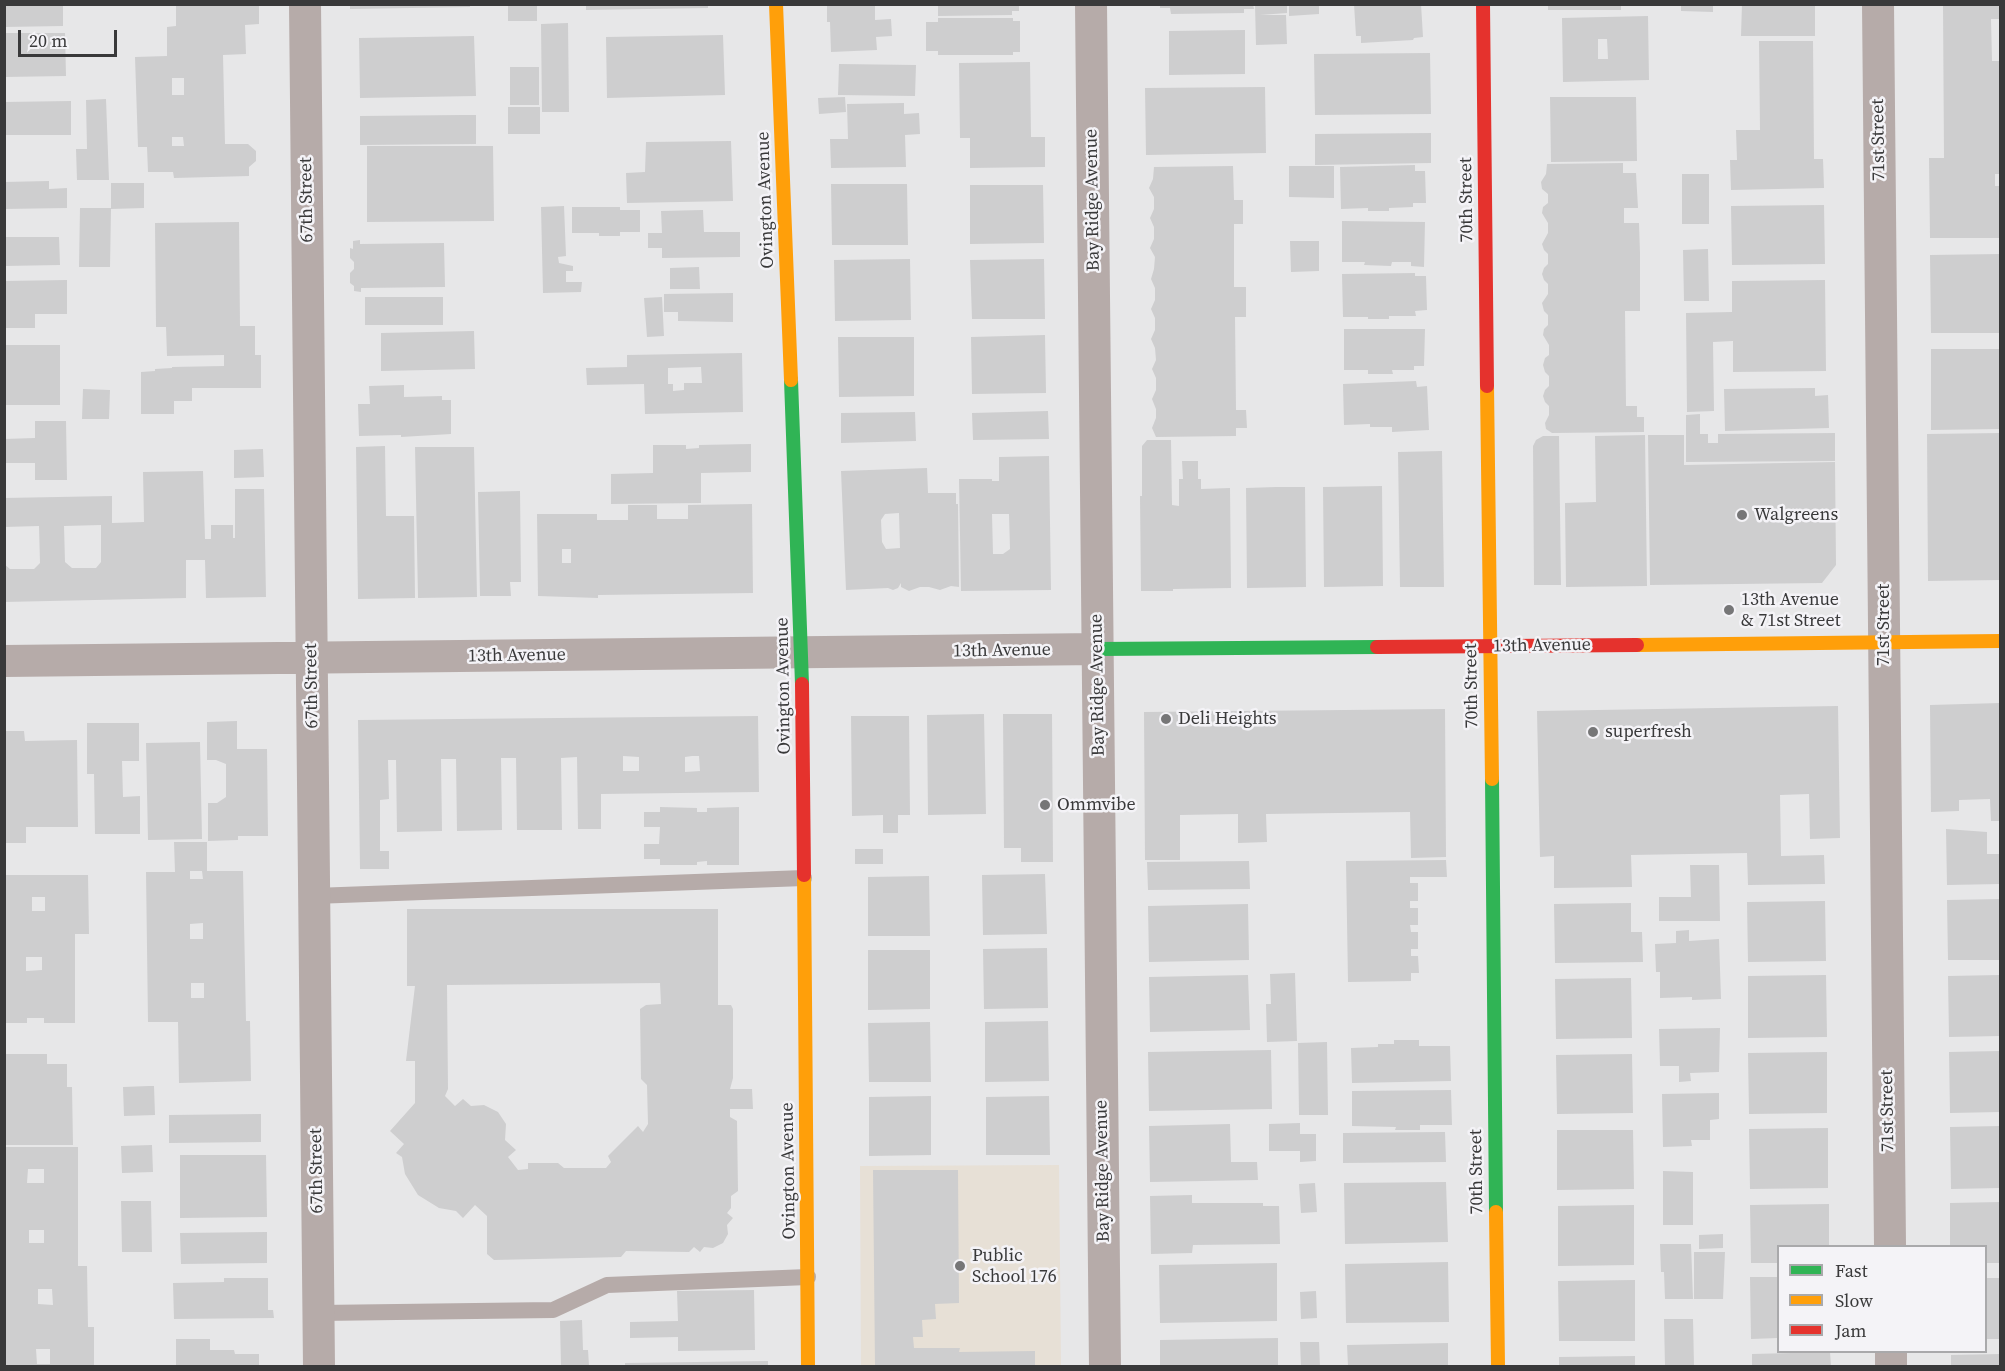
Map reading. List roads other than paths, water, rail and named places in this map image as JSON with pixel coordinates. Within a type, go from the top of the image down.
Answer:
[{"type":"street","name":"67th Street","points":[[305,4],[319,1366]]},
{"type":"street","name":"Ovington Avenue","points":[[776,4],[802,653],[808,1366]]},
{"type":"street","name":"Bay Ridge Avenue","points":[[1091,4],[1105,1366]]},
{"type":"street","name":"70th Street","points":[[1483,4],[1498,1366]]},
{"type":"street","name":"71st Street","points":[[1878,4],[1890,1245]]},
{"type":"street","name":"13th Avenue","points":[[4,662],[2001,640]]},
{"type":"lane","points":[[314,896],[804,878]]},
{"type":"lane","points":[[319,1313],[553,1310],[608,1285],[808,1276]]},
{"type":"place","name":"Walgreens","points":[[1742,515]]},
{"type":"place","name":"13th Avenue & 71st Street","points":[[1729,610]]},
{"type":"place","name":"Deli Heights","points":[[1166,719]]},
{"type":"place","name":"superfresh","points":[[1593,732]]},
{"type":"place","name":"Ommvibe","points":[[1045,805]]},
{"type":"place","name":"Public School 176","points":[[960,1266]]}]
